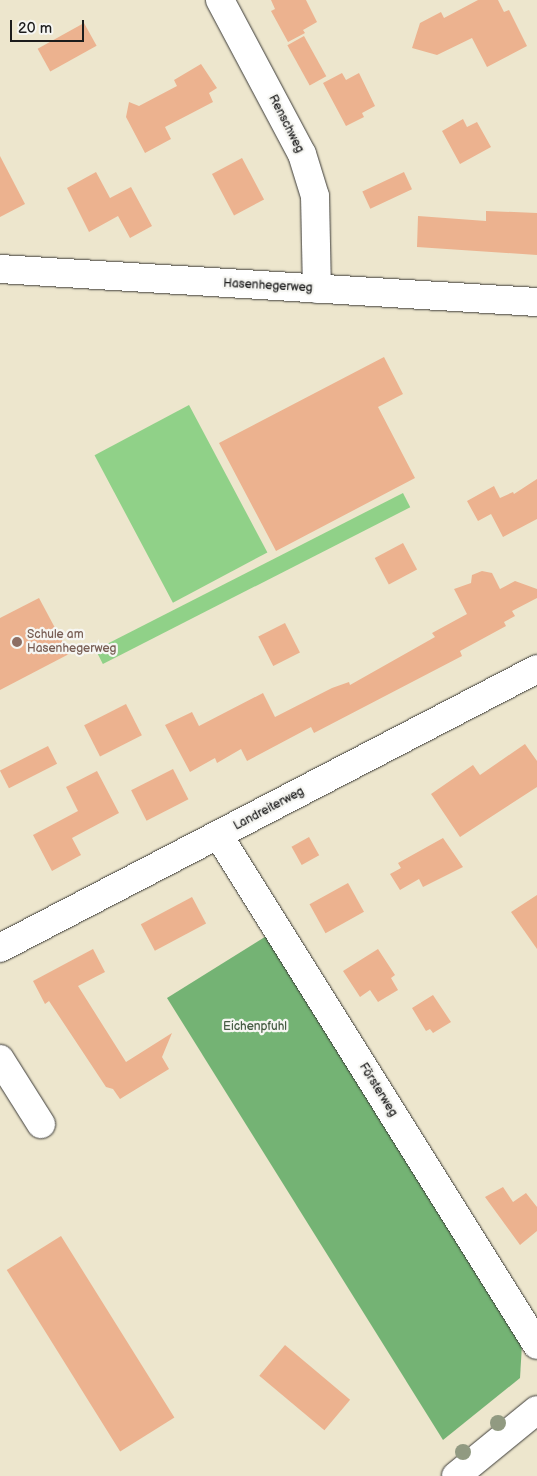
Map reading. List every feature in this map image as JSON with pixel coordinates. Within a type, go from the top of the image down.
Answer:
[{"type":"street","name":"Renschweg","points":[[220,0],[302,154],[315,196],[317,289]]},
{"type":"street","name":"Hasenhegerweg","points":[[0,269],[537,302]]},
{"type":"street","name":"Landreiterweg","points":[[0,948],[219,836],[537,669]]},
{"type":"street","name":"Försterweg","points":[[219,836],[537,1345]]},
{"type":"street","points":[[0,1059],[41,1124]]},
{"type":"street","points":[[456,1476],[537,1410]]},
{"type":"green space","points":[[189,405],[267,552],[173,603],[95,455]]},
{"type":"green space","points":[[403,493],[410,507],[103,664],[96,650]]},
{"type":"green space","name":"Eichenpfuhl","points":[[268,935],[522,1344],[520,1378],[443,1440],[167,998]]},
{"type":"building","points":[[271,0],[306,0],[317,22],[303,30],[305,33],[288,42],[271,11],[275,9]]},
{"type":"building","points":[[478,0],[498,0],[504,12],[509,10],[527,46],[487,67],[472,38],[437,55],[412,48],[420,23],[441,12],[444,18]]},
{"type":"building","points":[[84,23],[97,46],[50,71],[38,49]]},
{"type":"building","points":[[304,36],[326,76],[310,85],[287,45]]},
{"type":"building","points":[[201,64],[217,88],[209,93],[213,102],[165,127],[171,139],[145,153],[126,117],[129,102],[139,106],[177,86],[174,80]]},
{"type":"building","points":[[342,73],[346,80],[359,73],[375,106],[362,113],[364,117],[346,126],[323,83]]},
{"type":"building","points":[[463,119],[467,127],[477,122],[491,147],[460,164],[442,131]]},
{"type":"building","points":[[0,156],[25,204],[0,217]]},
{"type":"building","points":[[242,158],[264,199],[234,215],[212,174]]},
{"type":"building","points":[[96,172],[110,198],[131,187],[152,226],[130,238],[118,216],[89,232],[67,188]]},
{"type":"building","points":[[404,172],[412,189],[370,209],[362,191]]},
{"type":"building","points":[[486,211],[537,213],[537,255],[417,247],[418,216],[486,221]]},
{"type":"building","points":[[384,357],[403,394],[378,407],[415,478],[276,551],[219,443]]},
{"type":"building","points":[[537,479],[537,519],[503,537],[491,514],[478,521],[467,501],[494,486],[500,498],[513,492],[514,494]]},
{"type":"building","points":[[403,543],[417,569],[389,585],[375,558]]},
{"type":"building","points":[[482,571],[492,573],[500,589],[515,581],[537,589],[537,598],[512,611],[515,616],[504,622],[506,626],[460,651],[462,656],[314,733],[311,727],[247,761],[241,749],[217,763],[215,758],[190,772],[165,725],[192,712],[199,726],[263,693],[275,717],[332,688],[349,682],[350,685],[435,637],[432,633],[467,614],[454,589],[471,583],[472,575]]},
{"type":"building","points":[[39,598],[69,654],[0,690],[0,618]]},
{"type":"building","points":[[285,623],[300,652],[273,666],[258,637]]},
{"type":"building","points":[[126,704],[142,735],[100,757],[84,725]]},
{"type":"building","points":[[525,744],[537,761],[537,787],[460,837],[431,794],[473,765],[480,775]]},
{"type":"building","points":[[48,746],[57,764],[9,788],[0,770]]},
{"type":"building","points":[[173,769],[188,799],[147,821],[131,790]]},
{"type":"building","points":[[97,771],[119,813],[72,838],[81,855],[52,871],[33,835],[78,811],[66,787]]},
{"type":"building","points":[[309,837],[319,855],[302,865],[292,847]]},
{"type":"building","points":[[443,838],[463,867],[423,887],[419,879],[400,890],[390,874],[401,868],[398,863]]},
{"type":"building","points":[[348,883],[364,912],[326,933],[310,904]]},
{"type":"building","points":[[537,895],[537,949],[511,912]]},
{"type":"building","points":[[192,897],[206,923],[155,951],[141,924]]},
{"type":"building","points":[[93,949],[105,972],[78,986],[126,1062],[172,1033],[162,1057],[169,1069],[120,1099],[113,1089],[106,1087],[49,1001],[45,1004],[33,981]]},
{"type":"building","points":[[378,949],[395,975],[391,978],[398,990],[378,1002],[370,990],[360,997],[343,971]]},
{"type":"building","points":[[433,995],[451,1022],[433,1033],[430,1029],[426,1031],[412,1008]]},
{"type":"building","points":[[503,1187],[513,1202],[526,1193],[537,1207],[537,1231],[520,1245],[485,1197]]},
{"type":"building","points":[[61,1236],[174,1417],[120,1451],[7,1270]]},
{"type":"building","points":[[285,1345],[350,1400],[324,1430],[259,1376]]},
{"type":"place","name":"Schule am Hasenhegerweg","points":[[17,642]]}]
